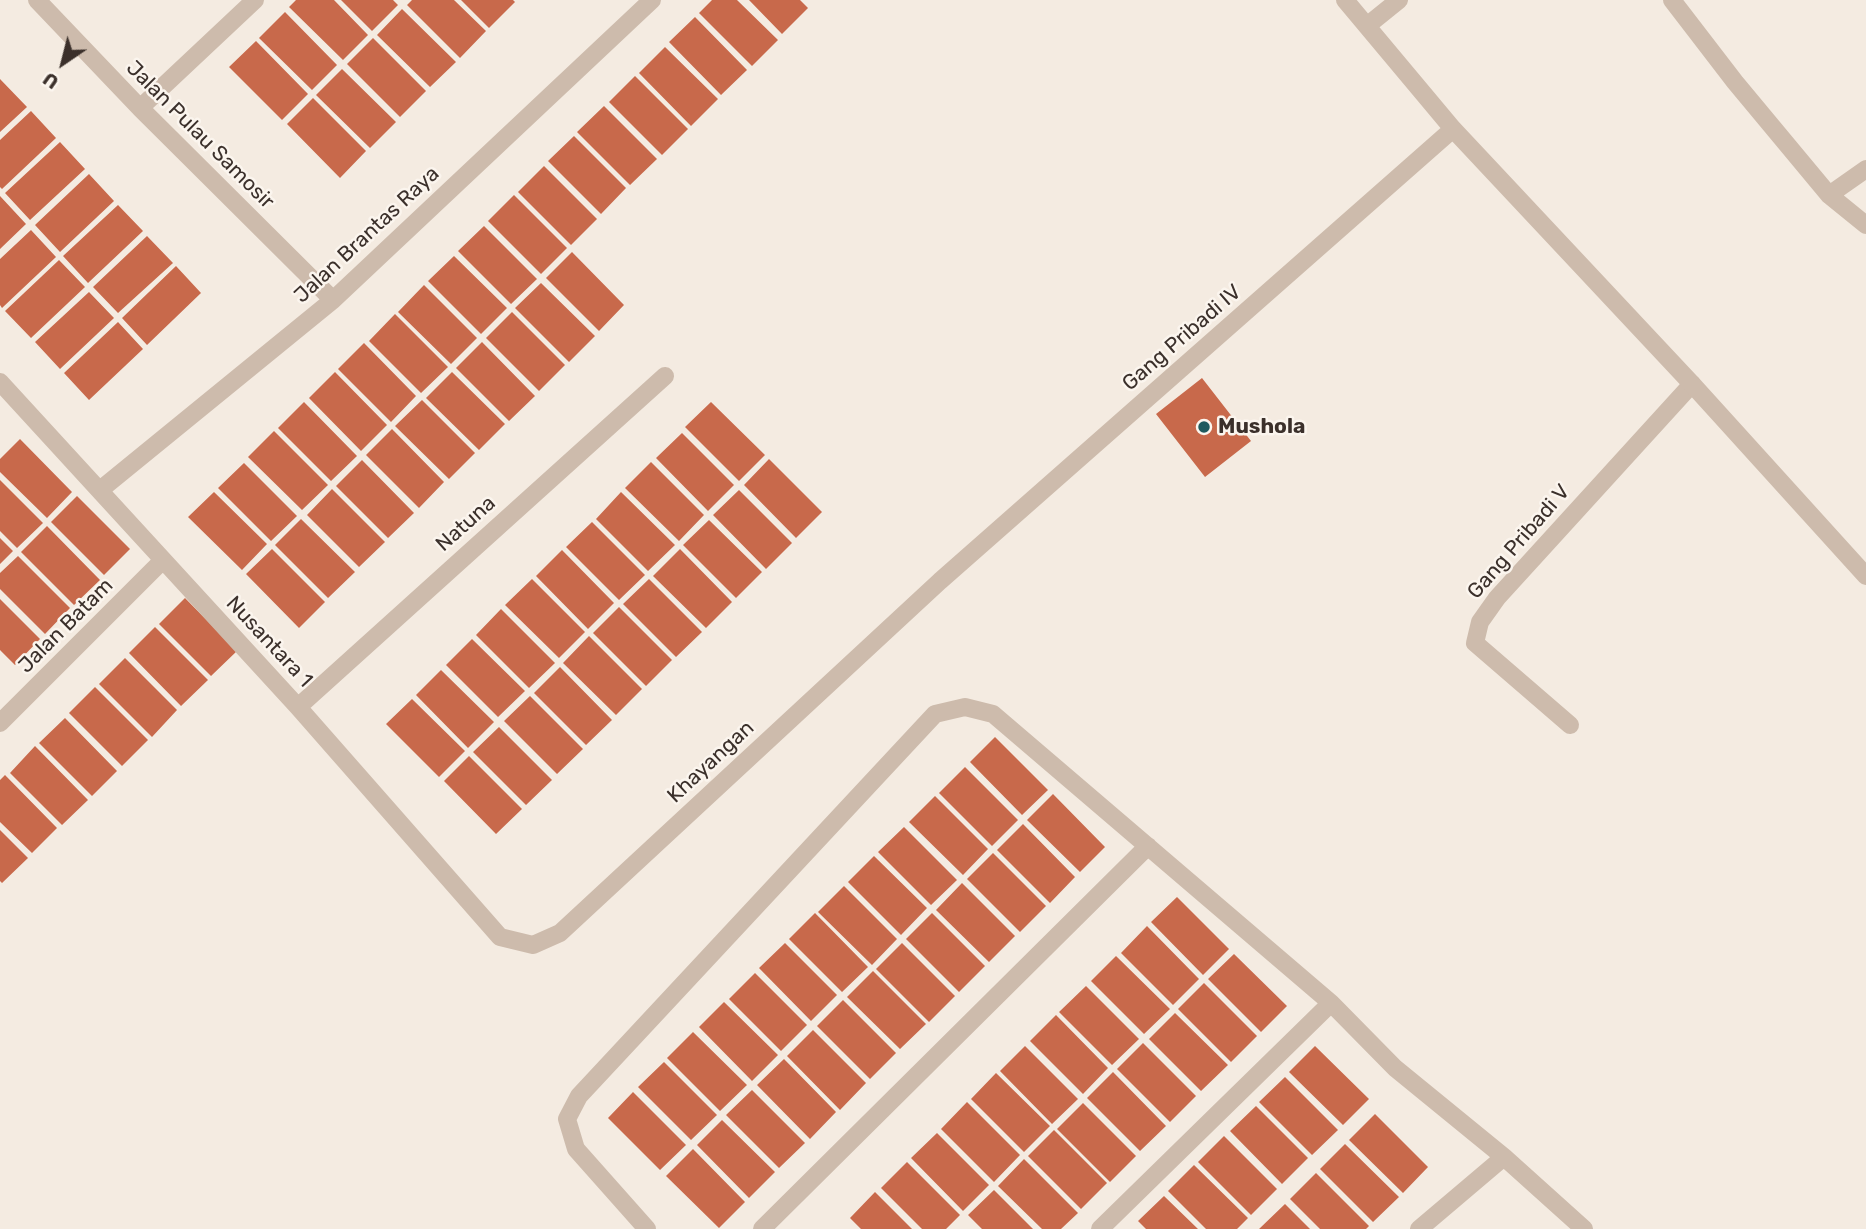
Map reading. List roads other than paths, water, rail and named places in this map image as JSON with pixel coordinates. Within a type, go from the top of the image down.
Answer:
[{"type":"street","name":"Jalan Pulau Samosir","points":[[37,0],[140,108],[333,300]]},
{"type":"street","points":[[140,108],[255,0]]},
{"type":"street","name":"Jalan Brantas Raya","points":[[100,490],[333,300],[652,0]]},
{"type":"street","points":[[1345,0],[1453,129],[1692,384],[1866,576]]},
{"type":"street","points":[[1368,25],[1399,0]]},
{"type":"street","points":[[1672,0],[1735,82],[1829,195],[1866,225]]},
{"type":"street","name":"Gang Pribadi IV","points":[[940,581],[1453,129]]},
{"type":"street","points":[[1829,195],[1866,169]]},
{"type":"street","name":"Natuna","points":[[298,706],[665,376]]},
{"type":"street","name":"Gang Pribadi V","points":[[1570,725],[1475,643],[1480,622],[1497,598],[1692,384]]},
{"type":"street","name":"Nusantara 1","points":[[4,394],[100,490],[298,706],[500,937]]},
{"type":"street","name":"Jalan Batam","points":[[0,723],[163,560]]},
{"type":"street","name":"Khayangan","points":[[500,937],[533,945],[560,933],[940,581]]},
{"type":"street","points":[[646,1229],[576,1149],[567,1119],[579,1096],[935,713],[965,707],[993,715],[1331,1003],[1395,1068],[1504,1157],[1584,1229]]},
{"type":"street","points":[[762,1229],[1148,846]]},
{"type":"street","points":[[1100,1229],[1331,1003]]},
{"type":"street","points":[[1419,1229],[1504,1157]]},
{"type":"place","name":"Mushola","points":[[1204,427]]}]
